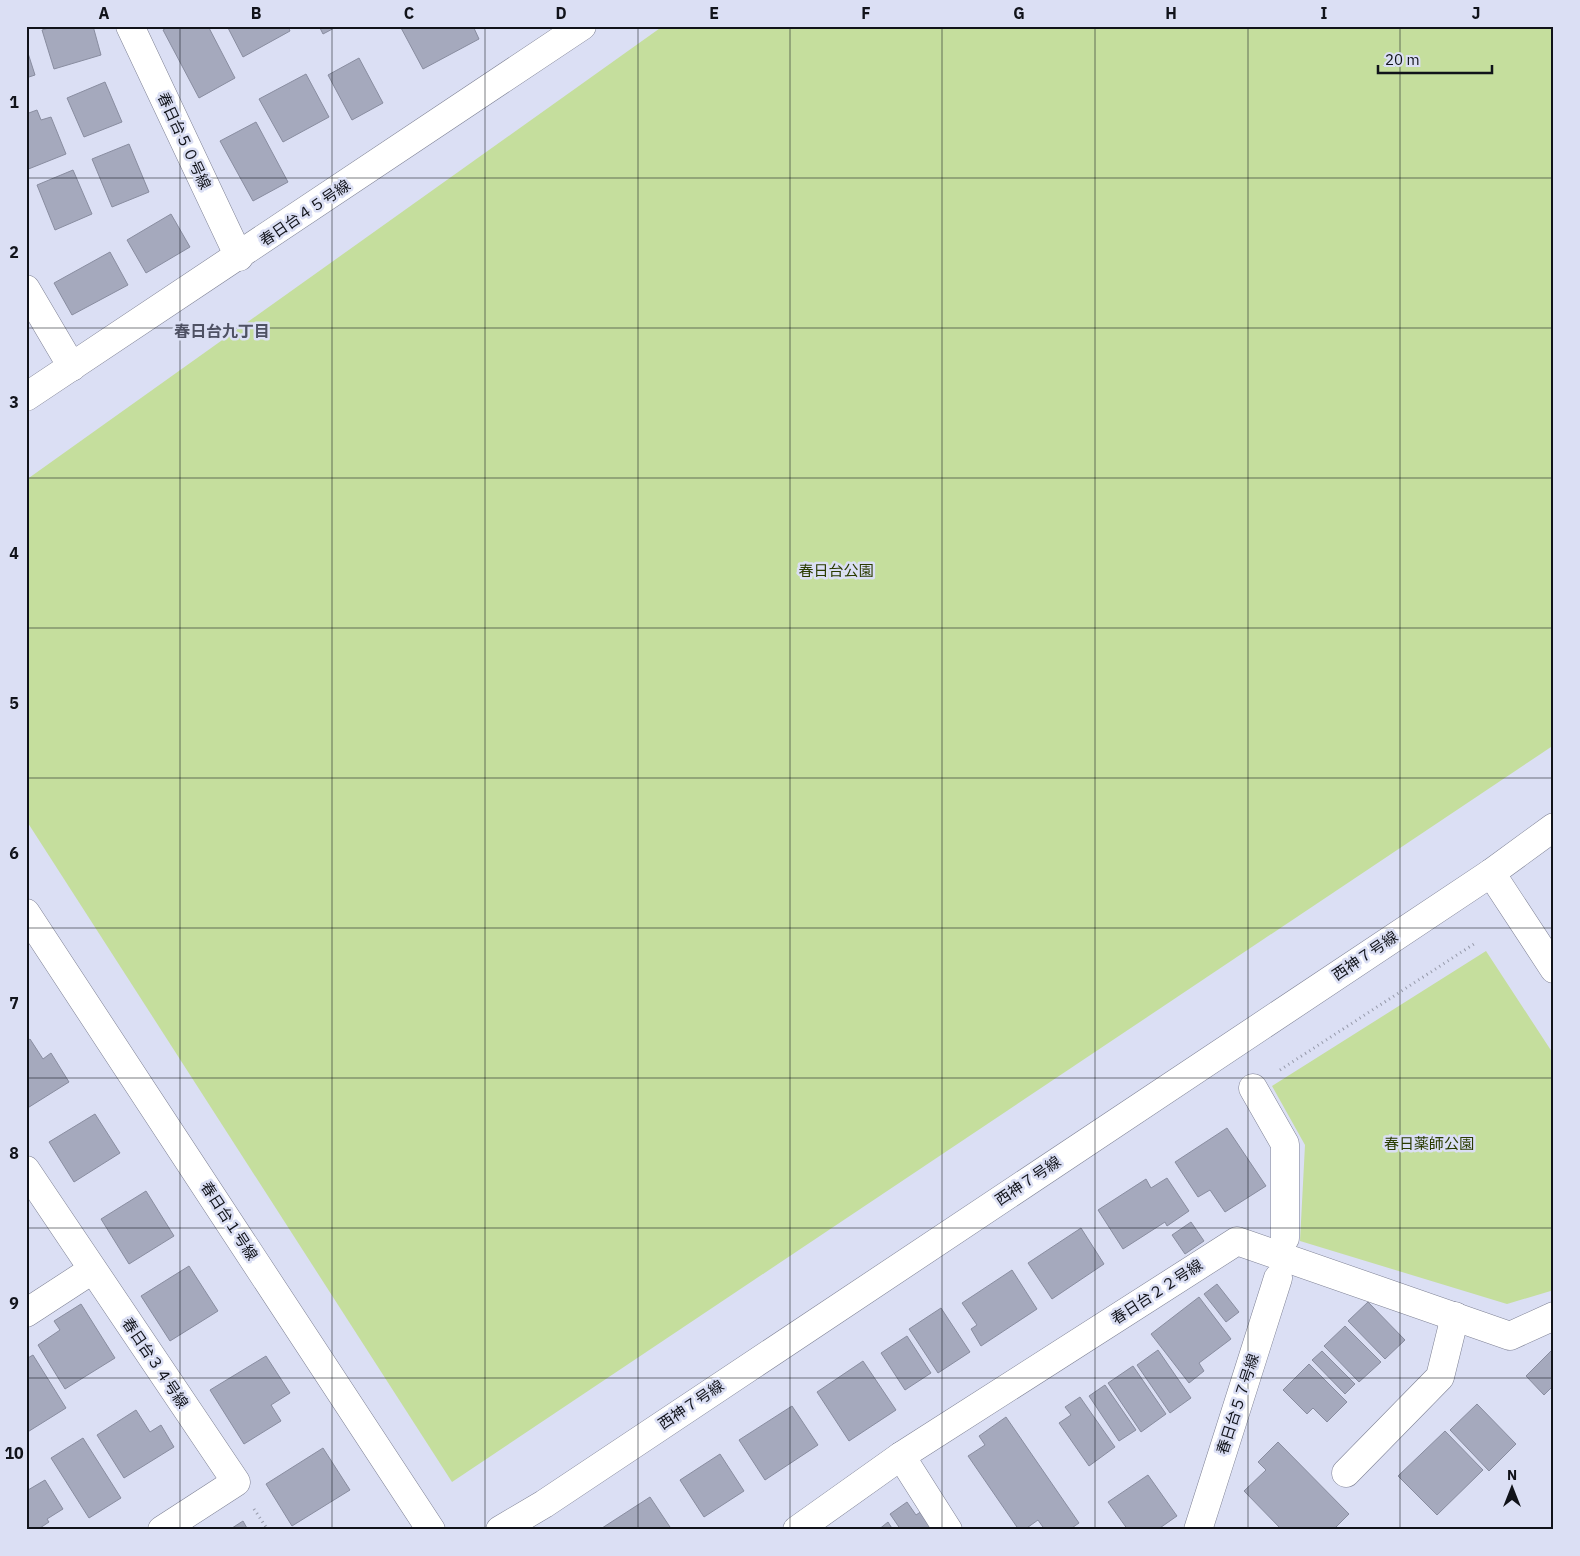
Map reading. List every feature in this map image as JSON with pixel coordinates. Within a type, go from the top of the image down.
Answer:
[{"type":"street","name":"春日台５０号線","points":[[130,26],[239,257]]},
{"type":"street","name":"春日台４５号線","points":[[26,397],[239,257],[582,26]]},
{"type":"street","points":[[26,289],[72,367]]},
{"type":"street","name":"西神７号線","points":[[500,1530],[560,1492],[1491,872],[1554,827]]},
{"type":"street","points":[[1491,872],[1554,969]]},
{"type":"street","name":"春日台１号線","points":[[26,913],[431,1530]]},
{"type":"street","points":[[1253,1088],[1285,1144],[1285,1238]]},
{"type":"street","name":"春日台３４号線","points":[[26,1170],[236,1482],[162,1530]]},
{"type":"street","name":"春日台２２号線","points":[[797,1530],[901,1456],[1237,1241],[1510,1336],[1554,1316]]},
{"type":"street","points":[[26,1313],[92,1270]]},
{"type":"street","name":"春日台５７号線","points":[[1198,1530],[1278,1278]]},
{"type":"street","points":[[1346,1473],[1440,1376],[1455,1316]]},
{"type":"street","points":[[901,1456],[948,1530]]},
{"type":"path","points":[[1253,1088],[1477,942]]},
{"type":"green space","name":"春日台公園","points":[[663,26],[1554,26],[1554,745],[452,1482],[26,820],[26,480]]},
{"type":"green space","name":"春日薬師公園","points":[[1486,951],[1554,1055],[1554,1290],[1507,1304],[1300,1241],[1305,1145],[1272,1086]]},
{"type":"building","points":[[55,26],[93,26],[101,55],[54,69],[42,30]]},
{"type":"building","points":[[170,26],[208,26],[235,78],[199,98],[163,30]]},
{"type":"building","points":[[227,26],[288,26],[290,31],[243,57]]},
{"type":"building","points":[[319,26],[338,26],[323,34]]},
{"type":"building","points":[[400,26],[473,26],[479,39],[423,69]]},
{"type":"building","points":[[26,47],[35,75],[26,78]]},
{"type":"building","points":[[359,58],[383,103],[352,120],[328,75]]},
{"type":"building","points":[[306,74],[329,117],[283,142],[259,99]]},
{"type":"building","points":[[105,82],[122,122],[84,137],[67,98]]},
{"type":"building","points":[[37,110],[41,120],[51,117],[66,154],[26,170],[26,114]]},
{"type":"building","points":[[256,122],[288,182],[253,201],[220,141]]},
{"type":"building","points":[[129,144],[149,192],[112,207],[92,159]]},
{"type":"building","points":[[73,170],[92,214],[55,230],[37,185]]},
{"type":"building","points":[[171,214],[190,247],[146,273],[127,240]]},
{"type":"building","points":[[110,252],[128,285],[72,315],[54,283]]},
{"type":"building","points":[[30,1039],[43,1059],[51,1053],[69,1082],[26,1109],[26,1042]]},
{"type":"building","points":[[95,1114],[120,1153],[74,1182],[49,1142]]},
{"type":"building","points":[[1227,1128],[1266,1186],[1225,1212],[1210,1190],[1198,1197],[1175,1162]]},
{"type":"building","points":[[1167,1178],[1189,1211],[1167,1226],[1165,1222],[1123,1249],[1098,1210],[1146,1179],[1151,1188]]},
{"type":"building","points":[[146,1191],[174,1236],[129,1264],[101,1219]]},
{"type":"building","points":[[1191,1222],[1204,1241],[1185,1254],[1172,1235]]},
{"type":"building","points":[[1081,1228],[1104,1264],[1052,1299],[1028,1263]]},
{"type":"building","points":[[189,1266],[218,1311],[170,1341],[141,1296]]},
{"type":"building","points":[[1012,1270],[1037,1309],[981,1346],[971,1329],[977,1325],[962,1303]]},
{"type":"building","points":[[1217,1284],[1239,1312],[1226,1322],[1204,1294]]},
{"type":"building","points":[[1199,1297],[1231,1339],[1199,1363],[1204,1371],[1189,1383],[1151,1334]]},
{"type":"building","points":[[1368,1302],[1405,1340],[1385,1359],[1348,1321]]},
{"type":"building","points":[[81,1304],[115,1358],[65,1389],[38,1345],[60,1330],[54,1321]]},
{"type":"building","points":[[941,1308],[970,1352],[938,1373],[909,1329]]},
{"type":"building","points":[[1345,1326],[1381,1362],[1359,1382],[1324,1346]]},
{"type":"building","points":[[907,1336],[931,1373],[905,1390],[881,1353]]},
{"type":"building","points":[[1554,1348],[1554,1385],[1544,1395],[1526,1376]]},
{"type":"building","points":[[1158,1350],[1191,1398],[1170,1413],[1137,1365]]},
{"type":"building","points":[[1322,1351],[1355,1384],[1345,1394],[1312,1360]]},
{"type":"building","points":[[33,1355],[66,1408],[26,1433],[26,1359]]},
{"type":"building","points":[[266,1356],[290,1393],[271,1405],[281,1421],[244,1444],[210,1390]]},
{"type":"building","points":[[863,1361],[896,1410],[849,1441],[817,1392]]},
{"type":"building","points":[[1309,1364],[1347,1402],[1327,1422],[1313,1408],[1307,1414],[1283,1390]]},
{"type":"building","points":[[1133,1366],[1166,1414],[1141,1432],[1108,1383]]},
{"type":"building","points":[[1105,1385],[1136,1430],[1119,1441],[1089,1396]]},
{"type":"building","points":[[1080,1397],[1115,1447],[1089,1466],[1059,1423],[1071,1415],[1065,1407]]},
{"type":"building","points":[[1477,1404],[1516,1444],[1489,1471],[1450,1430]]},
{"type":"building","points":[[792,1406],[818,1445],[765,1480],[739,1440]]},
{"type":"building","points":[[136,1410],[150,1432],[161,1425],[174,1447],[124,1478],[97,1435]]},
{"type":"building","points":[[1006,1417],[1079,1523],[1069,1530],[1045,1530],[1038,1520],[1024,1530],[1019,1530],[968,1456],[985,1445],[979,1436]]},
{"type":"building","points":[[1445,1431],[1483,1470],[1437,1515],[1398,1476]]},
{"type":"building","points":[[83,1438],[121,1498],[89,1518],[51,1458]]},
{"type":"building","points":[[1278,1442],[1349,1514],[1333,1530],[1282,1530],[1244,1491],[1266,1470],[1258,1462]]},
{"type":"building","points":[[323,1448],[350,1490],[292,1526],[266,1484]]},
{"type":"building","points":[[720,1454],[744,1491],[704,1517],[680,1480]]},
{"type":"building","points":[[1148,1475],[1177,1516],[1157,1530],[1128,1530],[1108,1502]]},
{"type":"building","points":[[45,1480],[63,1509],[47,1519],[49,1522],[37,1530],[26,1530],[26,1487],[28,1490]]},
{"type":"building","points":[[650,1497],[672,1530],[599,1530]]},
{"type":"building","points":[[907,1502],[916,1515],[925,1509],[940,1530],[901,1530],[890,1514]]},
{"type":"building","points":[[243,1521],[248,1530],[229,1530]]},
{"type":"building","points":[[888,1522],[893,1530],[878,1530]]},
{"type":"district","name":"春日台九丁目","points":[[222,331]]}]
